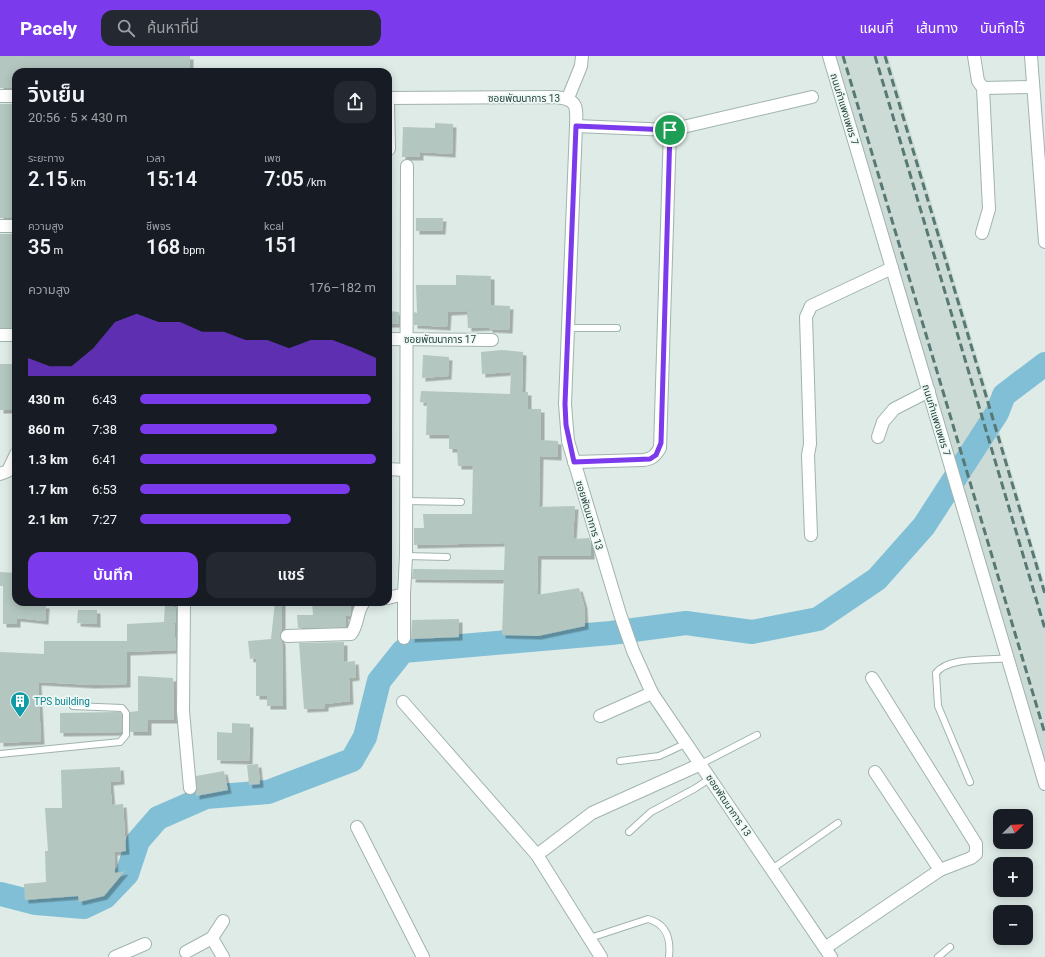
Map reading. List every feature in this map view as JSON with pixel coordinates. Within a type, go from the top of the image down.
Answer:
[{"type":"street","points":[[568,98],[581,66],[582,56]]},
{"type":"street","name":"ถนนกำแพงเพชร 7","points":[[829,56],[1045,784]]},
{"type":"street","points":[[974,56],[978,81],[982,88],[989,209],[982,233]]},
{"type":"street","points":[[1031,56],[1042,183],[1045,242]]},
{"type":"street","points":[[982,88],[1033,87]]},
{"type":"street","points":[[0,96],[12,96]]},
{"type":"street","name":"ซอยพัฒนาการ 13","points":[[392,98],[555,97],[568,98],[574,103],[577,111],[565,404],[566,425],[574,462],[620,614],[652,693],[687,742],[828,952]]},
{"type":"street","points":[[576,126],[670,130],[812,97]]},
{"type":"street","points":[[574,462],[650,459],[656,455],[660,448],[670,130]]},
{"type":"street","points":[[404,638],[406,556],[405,470],[408,166]]},
{"type":"street","points":[[0,226],[12,226]]},
{"type":"street","points":[[811,535],[806,317],[811,306],[892,268]]},
{"type":"street","points":[[0,335],[12,335]]},
{"type":"street","name":"ซอยพัฒนาการ 17","points":[[392,339],[492,340]]},
{"type":"street","points":[[878,437],[883,422],[894,409],[929,391]]},
{"type":"street","points":[[0,474],[8,472],[12,463]]},
{"type":"street","points":[[392,469],[405,470]]},
{"type":"street","points":[[392,597],[404,594]]},
{"type":"street","points":[[184,606],[183,711],[190,788]]},
{"type":"street","points":[[286,636],[351,634],[356,625],[362,606]]},
{"type":"street","points":[[828,952],[940,870],[971,858],[976,854],[976,844],[872,678]]},
{"type":"street","points":[[600,716],[652,693]]},
{"type":"street","points":[[403,702],[537,854],[601,957]]},
{"type":"street","points":[[537,854],[592,813],[701,764]]},
{"type":"street","points":[[875,772],[940,870]]},
{"type":"street","points":[[357,827],[423,957]]},
{"type":"street","points":[[186,952],[212,938],[223,921]]},
{"type":"street","points":[[212,938],[223,957]]},
{"type":"street","points":[[115,957],[145,944]]},
{"type":"lane","points":[[569,328],[617,328]]},
{"type":"lane","points":[[406,501],[461,502]]},
{"type":"lane","points":[[406,556],[447,557]]},
{"type":"lane","points":[[970,782],[938,706],[936,672],[939,669],[964,659],[987,661],[1008,658]]},
{"type":"lane","points":[[0,754],[120,742],[126,735],[126,713],[122,708],[73,706]]},
{"type":"lane","points":[[701,764],[757,735]]},
{"type":"lane","points":[[620,761],[659,756],[687,742]]},
{"type":"lane","points":[[629,832],[652,812],[694,789],[710,778]]},
{"type":"lane","points":[[772,869],[838,823]]},
{"type":"lane","points":[[590,938],[648,919],[662,926],[666,933],[669,957]]},
{"type":"lane","points":[[938,957],[950,947]]},
{"type":"shaded area","points":[[833,56],[888,56],[1045,586],[1045,780]]},
{"type":"building","points":[[0,56],[190,56],[190,68],[12,68],[12,88],[0,88]]},
{"type":"building","points":[[0,104],[12,104],[12,218],[0,218]]},
{"type":"building","points":[[435,123],[453,124],[452,154],[420,152],[420,157],[402,157],[403,127],[435,128]]},
{"type":"building","points":[[416,218],[443,218],[442,231],[416,231]]},
{"type":"building","points":[[0,234],[12,234],[12,328],[0,328]]},
{"type":"building","points":[[456,275],[491,276],[491,305],[510,306],[509,330],[489,329],[489,327],[468,328],[467,311],[448,312],[447,327],[414,325],[414,312],[417,313],[416,285],[456,285]]},
{"type":"building","points":[[392,311],[399,312],[399,324],[392,324]]},
{"type":"building","points":[[502,350],[523,352],[522,392],[528,392],[528,409],[541,409],[541,440],[558,441],[558,457],[540,456],[539,507],[575,506],[573,539],[589,538],[591,543],[591,556],[538,556],[537,595],[579,588],[584,605],[585,626],[538,636],[502,635],[504,580],[412,579],[413,569],[504,570],[505,543],[414,545],[414,528],[424,528],[423,514],[472,514],[473,466],[458,466],[457,449],[449,449],[449,435],[426,435],[427,403],[420,402],[421,391],[510,394],[511,372],[482,374],[481,352]]},
{"type":"building","points":[[423,355],[449,357],[448,376],[422,378]]},
{"type":"building","points":[[0,364],[12,364],[12,410],[0,410]]},
{"type":"building","points":[[0,572],[12,573],[12,606],[46,606],[45,621],[17,618],[17,624],[3,624],[3,586],[0,586]]},
{"type":"building","points":[[165,606],[176,607],[176,623],[174,623],[176,650],[127,652],[127,684],[93,685],[38,682],[41,741],[0,743],[0,652],[44,654],[44,641],[127,641],[127,624],[164,622]]},
{"type":"building","points":[[275,606],[282,606],[282,630],[280,636],[282,642],[283,706],[267,706],[267,696],[256,696],[256,658],[250,659],[248,641],[271,639]]},
{"type":"building","points":[[312,606],[351,606],[350,616],[345,616],[346,627],[298,628],[297,615],[313,615]]},
{"type":"building","points":[[78,610],[97,610],[97,624],[77,623]]},
{"type":"building","points":[[459,619],[459,637],[411,639],[412,620]]},
{"type":"building","points":[[344,642],[344,662],[355,661],[356,677],[349,678],[350,701],[325,704],[325,708],[304,709],[299,643]]},
{"type":"building","points":[[138,676],[173,678],[174,720],[148,720],[148,732],[130,732],[130,712],[138,711]]},
{"type":"building","points":[[120,712],[122,715],[122,732],[60,733],[60,713]]},
{"type":"building","points":[[232,723],[250,724],[249,761],[217,760],[217,732],[232,733]]},
{"type":"building","points":[[258,764],[260,784],[249,785],[247,765]]},
{"type":"building","points":[[120,767],[121,781],[110,782],[112,805],[123,804],[126,851],[114,852],[115,873],[125,871],[104,896],[79,902],[78,896],[25,900],[24,884],[46,882],[45,851],[48,851],[45,808],[62,808],[61,770]]},
{"type":"building","points":[[224,771],[228,790],[196,796],[196,776]]},
{"type":"waterway","points":[[0,894],[36,903],[84,907],[105,897],[127,874],[138,841],[158,818],[206,797],[268,792],[352,760],[365,737],[379,681],[403,651],[611,633],[686,623],[752,632],[818,619],[877,579],[924,526],[997,413],[1004,395],[1045,364]]},
{"type":"railway","points":[[843,56],[1045,734]]},
{"type":"railway","points":[[875,56],[1045,629]]},
{"type":"railway","points":[[885,56],[1045,594]]},
{"type":"place","name":"TPS building","points":[[20,718]]},
{"type":"route","points":[[576,126],[670,130],[660,448],[656,455],[650,459],[574,462],[568,441],[565,404],[576,126]]}]
